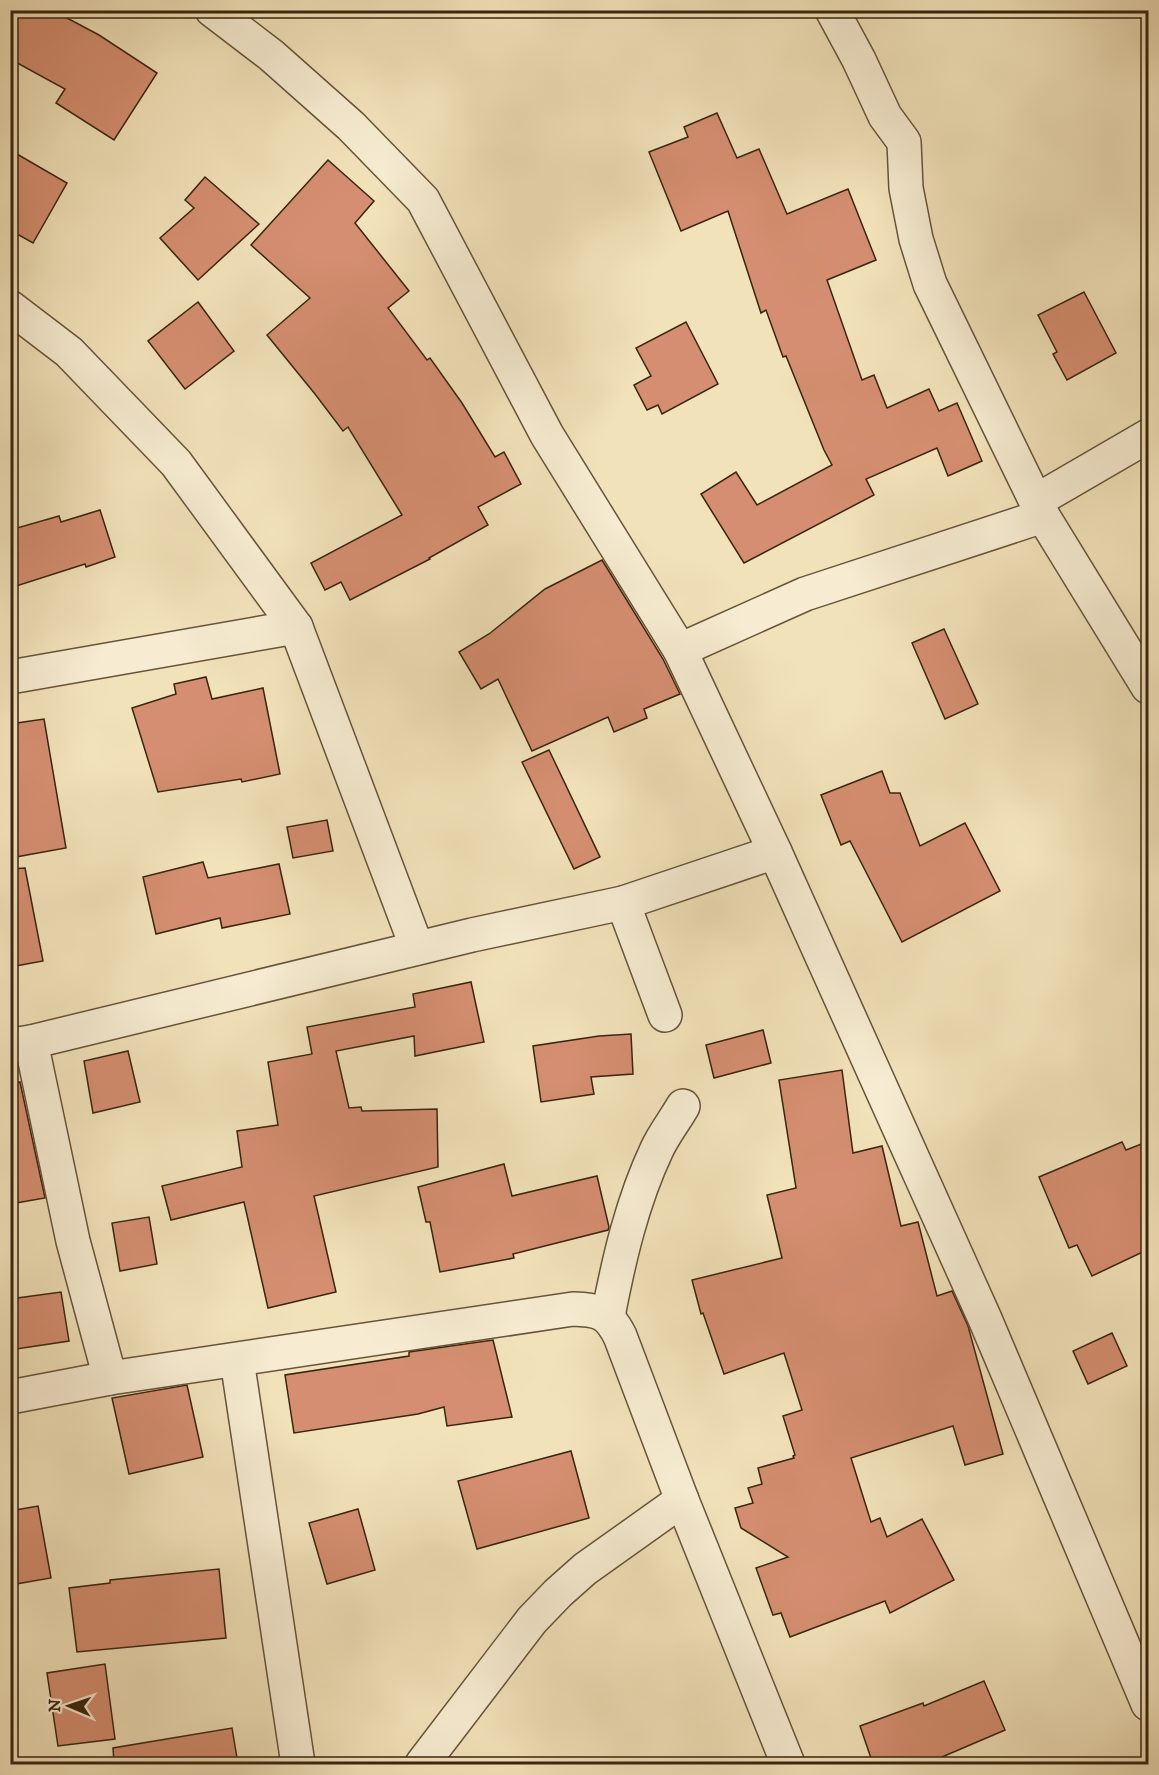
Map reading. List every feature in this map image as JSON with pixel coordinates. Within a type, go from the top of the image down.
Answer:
[{"type":"street","points":[[212,10],[271,55],[342,118],[423,200],[547,435],[680,650],[775,852],[980,1308],[1149,1704]]},
{"type":"street","points":[[832,10],[885,116],[904,142],[906,188],[916,239],[930,284],[1039,509],[1149,687]]},
{"type":"street","points":[[13,310],[69,352],[176,463],[296,627],[417,948]]},
{"type":"street","points":[[680,650],[805,594],[1039,509],[1149,436]]},
{"type":"street","points":[[10,677],[296,627]]},
{"type":"street","points":[[110,1378],[21,1044],[417,948],[623,903],[775,852]]},
{"type":"street","points":[[623,903],[665,1016]]},
{"type":"street","points":[[608,1316],[618,1263],[636,1203],[657,1148],[683,1106]]},
{"type":"street","points":[[10,1397],[110,1378],[573,1309],[591,1309],[608,1316],[620,1336],[682,1500],[788,1764]]},
{"type":"street","points":[[237,1360],[298,1764]]},
{"type":"street","points":[[422,1764],[532,1620],[558,1593],[585,1569],[682,1500]]},
{"type":"building","points":[[20,10],[52,10],[99,35],[157,73],[114,140],[56,103],[65,89],[10,59],[10,29]]},
{"type":"building","points":[[717,113],[737,158],[759,149],[787,214],[848,189],[876,260],[827,280],[862,380],[874,375],[887,408],[929,389],[939,411],[957,403],[982,461],[948,476],[937,448],[866,479],[874,495],[744,563],[701,494],[736,472],[757,505],[832,465],[786,356],[783,357],[766,310],[761,313],[728,211],[681,231],[649,152],[688,137],[684,127]]},
{"type":"building","points":[[10,150],[67,183],[33,243],[10,230]]},
{"type":"building","points":[[328,160],[374,201],[355,223],[409,291],[388,308],[427,360],[430,358],[462,403],[495,457],[504,452],[521,484],[478,507],[488,525],[430,559],[350,600],[341,582],[325,590],[311,563],[402,515],[348,427],[343,431],[267,335],[310,298],[251,245]]},
{"type":"building","points":[[205,177],[259,224],[198,280],[160,238],[194,208],[185,200]]},
{"type":"building","points":[[1084,292],[1116,353],[1067,380],[1053,354],[1057,352],[1038,315]]},
{"type":"building","points":[[198,302],[234,351],[185,389],[148,341]]},
{"type":"building","points":[[686,322],[718,384],[662,414],[658,405],[647,410],[634,385],[651,376],[636,348]]},
{"type":"building","points":[[100,510],[115,557],[10,588],[10,530],[59,516],[61,522]]},
{"type":"building","points":[[602,560],[663,659],[680,694],[644,709],[647,718],[614,732],[608,717],[532,751],[498,679],[481,689],[459,652],[489,634],[545,589]]},
{"type":"building","points":[[944,629],[978,704],[945,719],[912,643]]},
{"type":"building","points":[[206,677],[212,699],[263,688],[280,774],[242,782],[241,779],[158,792],[132,708],[176,694],[174,684]]},
{"type":"building","points":[[44,719],[66,848],[10,858],[10,724]]},
{"type":"building","points":[[549,750],[600,857],[574,869],[522,762]]},
{"type":"building","points":[[882,771],[890,793],[900,793],[920,846],[965,823],[1000,891],[902,942],[850,841],[841,845],[821,795]]},
{"type":"building","points":[[327,820],[333,851],[293,858],[287,827]]},
{"type":"building","points":[[203,862],[208,878],[279,864],[290,914],[222,928],[220,918],[156,934],[143,877]]},
{"type":"building","points":[[25,868],[43,961],[10,967],[10,869]]},
{"type":"building","points":[[471,982],[484,1042],[415,1056],[414,1036],[336,1051],[349,1108],[361,1107],[362,1111],[437,1109],[438,1167],[314,1196],[336,1292],[268,1308],[244,1202],[171,1220],[162,1186],[242,1167],[237,1131],[278,1125],[268,1062],[312,1054],[307,1027],[415,1007],[413,994]]},
{"type":"building","points":[[763,1030],[771,1063],[714,1078],[706,1045]]},
{"type":"building","points":[[631,1034],[633,1074],[591,1077],[594,1094],[541,1102],[533,1046],[599,1036]]},
{"type":"building","points":[[128,1051],[140,1102],[93,1113],[84,1061]]},
{"type":"building","points":[[842,1070],[853,1153],[882,1146],[901,1226],[918,1222],[937,1296],[952,1291],[968,1326],[1003,1454],[965,1465],[953,1426],[851,1458],[871,1522],[880,1518],[887,1537],[922,1519],[954,1580],[890,1613],[885,1601],[790,1637],[781,1613],[773,1615],[756,1568],[788,1557],[741,1528],[735,1508],[753,1503],[748,1488],[762,1484],[758,1468],[794,1458],[783,1416],[802,1410],[784,1353],[724,1374],[703,1313],[701,1314],[692,1280],[782,1258],[767,1195],[796,1188],[779,1080]]},
{"type":"building","points":[[20,1082],[45,1198],[10,1204],[10,1084]]},
{"type":"building","points":[[1149,1141],[1149,1249],[1092,1276],[1077,1245],[1069,1248],[1039,1177],[1122,1142],[1126,1150]]},
{"type":"building","points":[[504,1164],[512,1196],[597,1176],[608,1230],[513,1254],[514,1258],[440,1272],[430,1222],[426,1222],[418,1187]]},
{"type":"building","points":[[149,1217],[157,1264],[120,1271],[112,1223]]},
{"type":"building","points":[[61,1292],[69,1341],[10,1350],[10,1299]]},
{"type":"building","points":[[1112,1333],[1127,1366],[1088,1384],[1073,1351]]},
{"type":"building","points":[[493,1340],[512,1417],[447,1426],[444,1407],[418,1414],[294,1433],[285,1375],[409,1356],[409,1352]]},
{"type":"building","points":[[187,1385],[203,1457],[129,1474],[112,1398]]},
{"type":"building","points":[[571,1451],[589,1518],[477,1549],[458,1481]]},
{"type":"building","points":[[38,1506],[51,1578],[10,1585],[10,1511]]},
{"type":"building","points":[[358,1509],[375,1570],[327,1584],[309,1523]]},
{"type":"building","points":[[219,1569],[226,1638],[77,1652],[69,1588],[110,1583],[110,1580]]},
{"type":"building","points":[[105,1664],[115,1739],[58,1746],[47,1673]]},
{"type":"building","points":[[984,1681],[1005,1730],[942,1757],[945,1764],[873,1764],[860,1726],[923,1703],[924,1706]]},
{"type":"building","points":[[232,1728],[238,1764],[114,1764],[113,1748]]}]
